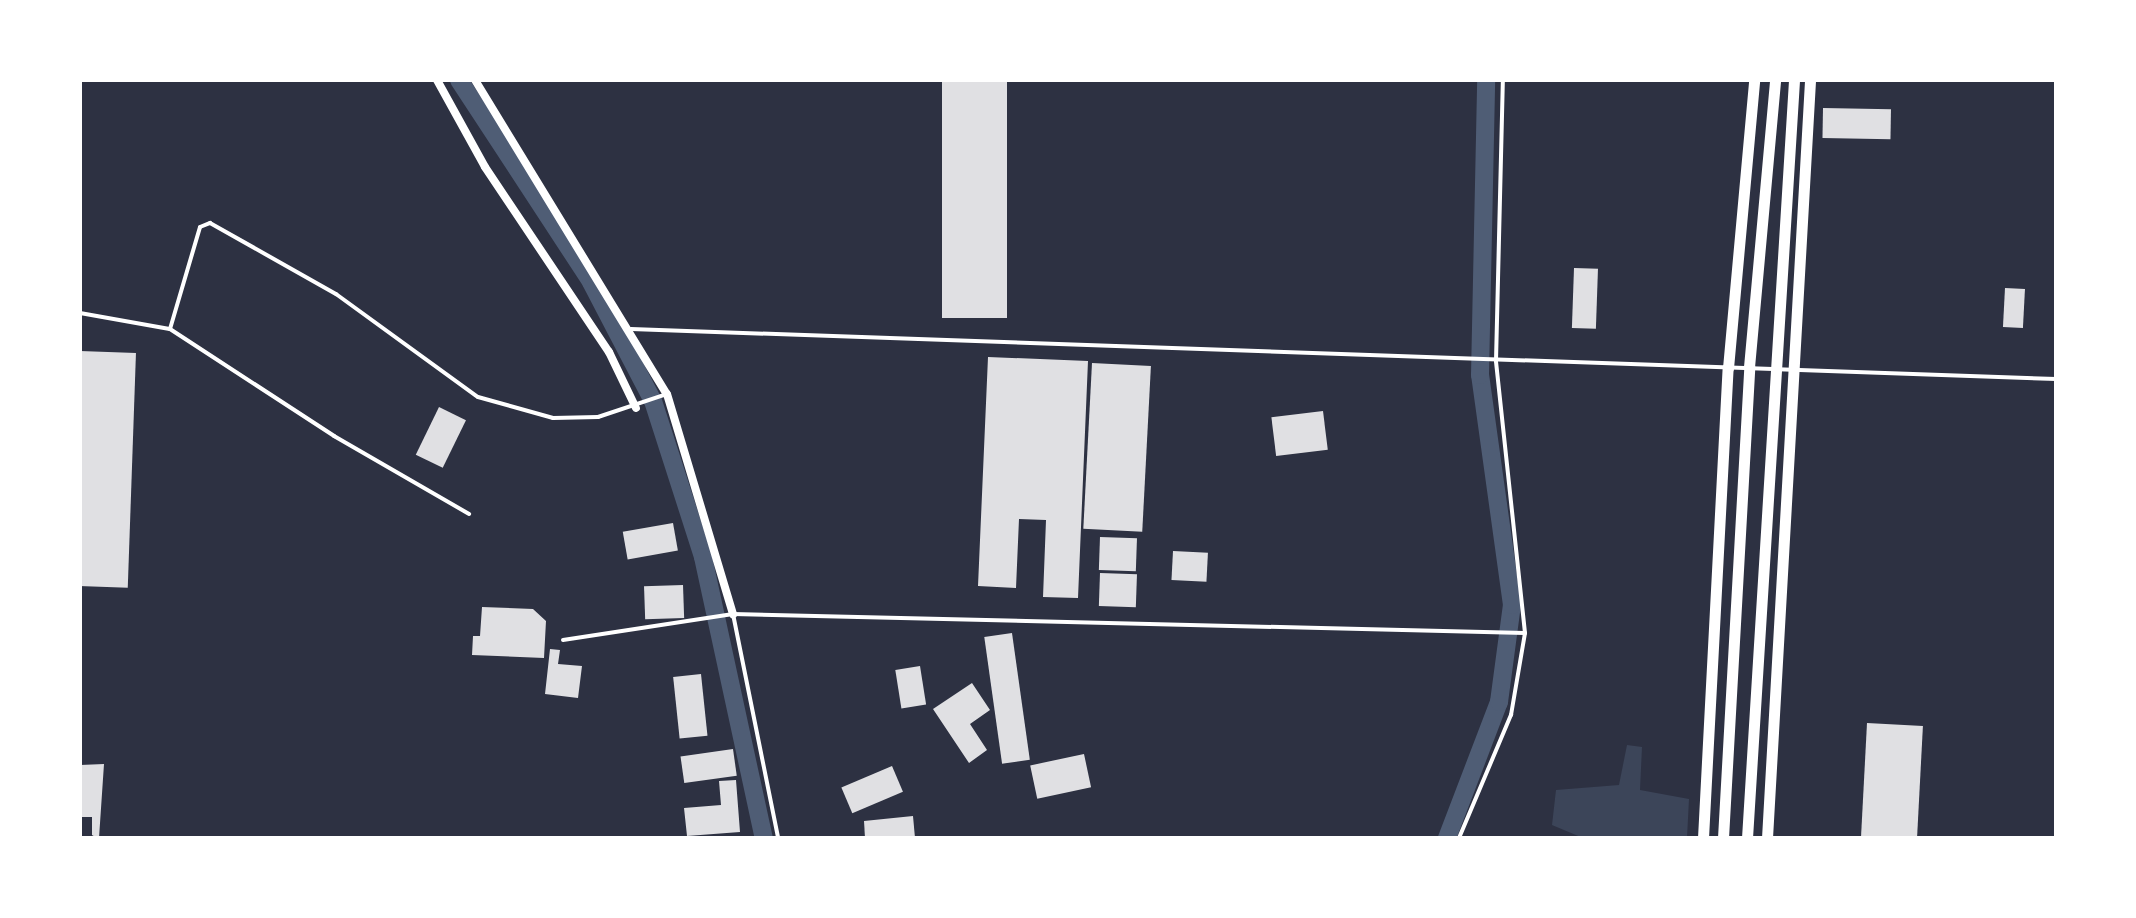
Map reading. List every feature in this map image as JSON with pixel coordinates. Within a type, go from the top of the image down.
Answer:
[{"type":"main road","points":[[1703,838],[1728,368],[1754,80]]},
{"type":"main road","points":[[1723,838],[1749,367],[1775,80]]},
{"type":"main road","points":[[1747,838],[1794,80]]},
{"type":"main road","points":[[1767,838],[1810,80]]},
{"type":"street","points":[[437,80],[485,167],[609,352],[636,408]]},
{"type":"street","points":[[475,80],[631,329],[667,394],[733,614]]},
{"type":"lane","points":[[1459,838],[1511,715],[1525,633],[1496,361],[1503,80]]},
{"type":"lane","points":[[170,329],[200,227],[210,223],[336,294],[478,397],[553,418],[598,417],[636,408],[667,394]]},
{"type":"lane","points":[[80,313],[170,329],[334,436],[469,514]]},
{"type":"lane","points":[[631,329],[2056,379]]},
{"type":"lane","points":[[563,640],[733,614],[1491,635],[1525,633]]},
{"type":"lane","points":[[733,614],[778,838]]},
{"type":"shaded area","points":[[1627,745],[1642,747],[1640,790],[1689,799],[1687,838],[1583,838],[1552,825],[1556,790],[1619,785]]},
{"type":"building","points":[[942,80],[1007,80],[1007,318],[942,318]]},
{"type":"building","points":[[1823,108],[1891,109],[1890,139],[1822,138]]},
{"type":"building","points":[[1574,268],[1598,269],[1596,329],[1572,328]]},
{"type":"building","points":[[2005,288],[2025,289],[2023,328],[2003,327]]},
{"type":"building","points":[[80,351],[136,353],[128,588],[80,586]]},
{"type":"building","points":[[988,357],[1088,361],[1078,598],[1043,597],[1046,520],[1019,519],[1016,588],[978,586]]},
{"type":"building","points":[[1092,363],[1151,366],[1142,532],[1083,529]]},
{"type":"building","points":[[439,407],[466,420],[443,468],[416,455]]},
{"type":"building","points":[[1323,411],[1328,450],[1276,456],[1271,417]]},
{"type":"building","points":[[673,523],[678,551],[628,559],[623,532]]},
{"type":"building","points":[[1100,537],[1137,538],[1136,571],[1099,570]]},
{"type":"building","points":[[1173,551],[1208,553],[1206,582],[1171,580]]},
{"type":"building","points":[[1100,573],[1137,574],[1136,607],[1099,606]]},
{"type":"building","points":[[683,585],[684,618],[645,619],[644,586]]},
{"type":"building","points":[[482,607],[533,609],[546,621],[544,658],[472,655],[473,636],[480,636]]},
{"type":"building","points":[[1012,633],[1030,760],[1002,764],[984,637]]},
{"type":"building","points":[[550,649],[560,650],[558,664],[582,666],[578,698],[545,694]]},
{"type":"building","points":[[920,666],[926,705],[901,708],[895,670]]},
{"type":"building","points":[[701,674],[707,736],[680,739],[673,677]]},
{"type":"building","points":[[972,683],[990,710],[970,724],[987,750],[969,763],[933,709]]},
{"type":"building","points":[[1867,723],[1923,726],[1917,838],[1861,838]]},
{"type":"building","points":[[733,749],[737,776],[684,783],[681,756]]},
{"type":"building","points":[[1084,754],[1091,787],[1037,799],[1030,765]]},
{"type":"building","points":[[104,764],[97,838],[92,835],[92,817],[80,817],[80,765]]},
{"type":"building","points":[[892,766],[903,792],[852,813],[841,787]]},
{"type":"building","points":[[736,780],[740,832],[687,836],[684,808],[721,805],[719,781]]},
{"type":"building","points":[[913,816],[915,838],[865,838],[864,821]]},
{"type":"waterway","points":[[459,80],[591,282],[653,401],[703,557],[764,838]]},
{"type":"waterway","points":[[1447,838],[1499,702],[1512,605],[1480,375],[1486,80]]}]
